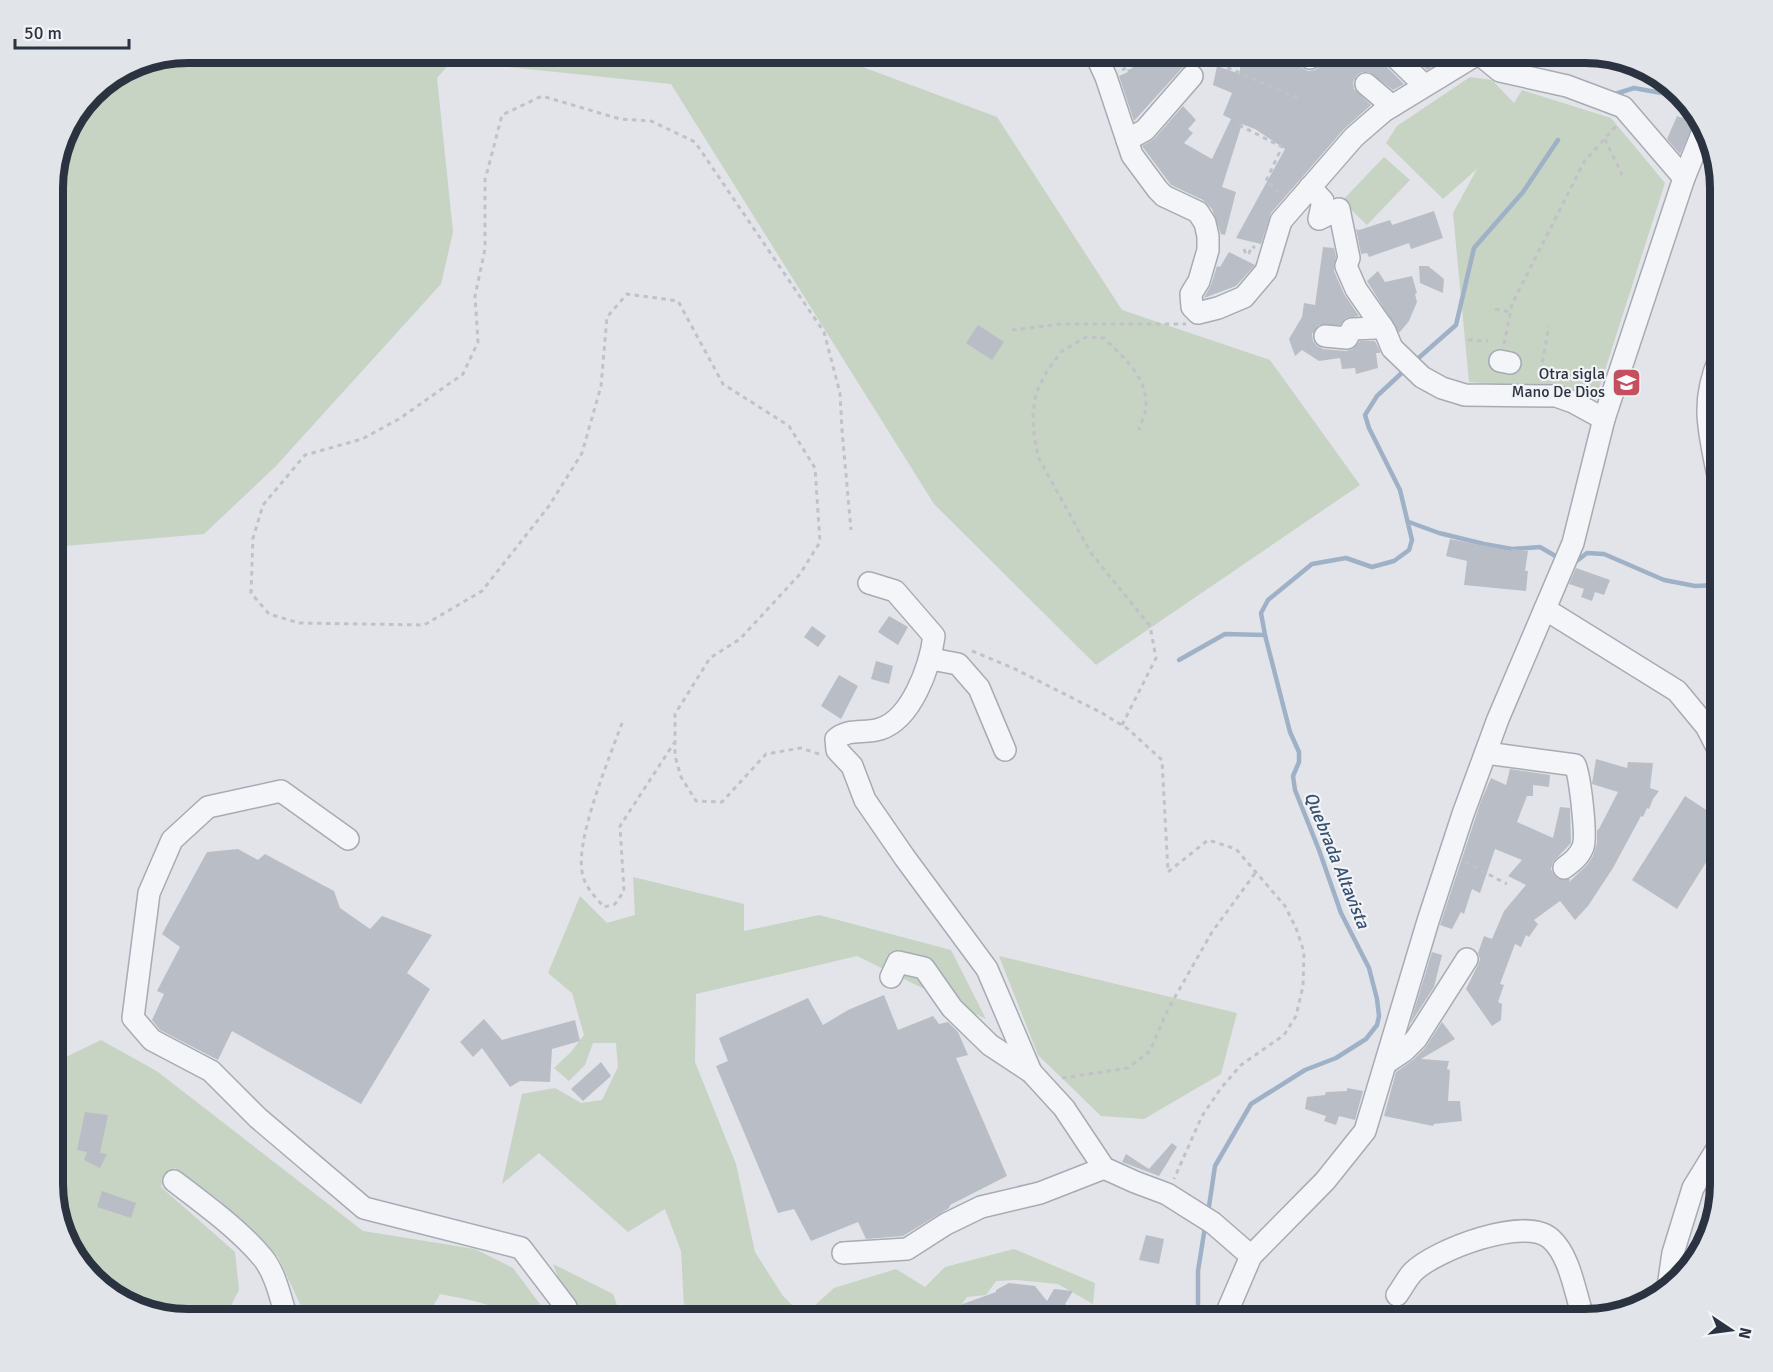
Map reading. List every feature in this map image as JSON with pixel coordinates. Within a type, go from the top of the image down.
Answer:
[{"type":"street","points":[[1100,63],[1132,155],[1164,196],[1198,212],[1205,223],[1208,250],[1199,281],[1191,294],[1192,307],[1198,313],[1218,308],[1244,297],[1266,271],[1281,221],[1354,136],[1392,106],[1461,63]]},
{"type":"street","points":[[1401,63],[1424,85]]},
{"type":"street","points":[[1490,63],[1500,71],[1567,86],[1623,107],[1684,178]]},
{"type":"street","points":[[1127,140],[1145,130],[1192,76]]},
{"type":"street","points":[[1366,84],[1392,106]]},
{"type":"street","points":[[1229,1309],[1251,1256],[1325,1181],[1365,1131],[1449,855],[1498,719],[1573,543],[1604,419],[1684,178],[1700,139]]},
{"type":"street","points":[[1310,187],[1323,201],[1319,219],[1339,209],[1349,258],[1346,266],[1356,289],[1382,326],[1392,348],[1422,377],[1442,388],[1465,394],[1556,396],[1573,402],[1604,419]]},
{"type":"street","points":[[1325,336],[1347,338],[1352,329],[1382,326]]},
{"type":"street","points":[[1710,389],[1707,421],[1710,436]]},
{"type":"street","points":[[869,583],[896,591],[934,636],[931,658],[904,714],[881,729],[842,734],[836,739],[837,750],[852,766],[865,800],[987,969],[1031,1072]]},
{"type":"street","points":[[1545,609],[1677,691],[1710,734]]},
{"type":"street","points":[[931,658],[958,664],[979,688],[1005,750]]},
{"type":"street","points":[[1486,753],[1575,765],[1582,803],[1584,845],[1576,859],[1564,868]]},
{"type":"street","points":[[348,839],[281,792],[208,807],[172,840],[149,893],[133,1018],[152,1040],[211,1071],[258,1118],[364,1208],[521,1248],[567,1309]]},
{"type":"street","points":[[1386,1063],[1416,1039],[1467,959]]},
{"type":"street","points":[[891,977],[898,962],[924,968],[951,1008],[990,1045],[1031,1072],[1064,1107],[1104,1168],[1167,1194],[1213,1223],[1251,1256]]},
{"type":"street","points":[[1670,1277],[1673,1253],[1693,1188],[1710,1160]]},
{"type":"street","points":[[843,1253],[907,1249],[946,1224],[981,1206],[1040,1193],[1104,1168]]},
{"type":"street","points":[[174,1181],[218,1215],[264,1259],[278,1288],[283,1309]]},
{"type":"street","points":[[1398,1294],[1414,1271],[1437,1256],[1468,1242],[1525,1231],[1539,1232],[1550,1238],[1560,1250],[1579,1296],[1582,1309]]},
{"type":"path","points":[[1106,77],[1135,63]]},
{"type":"path","points":[[1219,64],[1300,99]]},
{"type":"path","points":[[820,754],[801,748],[766,754],[722,802],[696,801],[681,777],[675,756],[675,714],[710,658],[740,639],[800,574],[820,542],[815,468],[789,426],[723,384],[678,301],[627,294],[607,317],[601,386],[582,453],[549,506],[482,591],[424,625],[299,624],[268,614],[250,593],[253,538],[263,505],[306,455],[362,439],[399,419],[463,374],[478,342],[475,296],[485,249],[485,180],[502,115],[542,96],[620,119],[651,121],[695,142],[824,332],[840,393],[851,530]]},
{"type":"path","points":[[1512,304],[1584,162],[1629,113]]},
{"type":"path","points":[[1239,125],[1282,147],[1266,181],[1279,192]]},
{"type":"path","points":[[1605,139],[1622,175]]},
{"type":"path","points":[[1496,309],[1510,312]]},
{"type":"path","points":[[1012,330],[1061,324],[1184,326],[1198,313]]},
{"type":"path","points":[[1536,396],[1549,326]]},
{"type":"path","points":[[1122,725],[1156,658],[1150,626],[1091,553],[1038,457],[1033,413],[1036,393],[1047,371],[1062,351],[1086,337],[1104,338],[1142,381],[1146,406],[1139,430]]},
{"type":"path","points":[[1468,340],[1488,341]]},
{"type":"path","points":[[963,648],[1023,672],[1122,725],[1162,760],[1168,872],[1208,840],[1236,849],[1285,906],[1296,928],[1304,952],[1303,986],[1296,1016],[1284,1035],[1241,1065],[1221,1088],[1202,1116],[1182,1166],[1167,1194]]},
{"type":"path","points":[[622,723],[582,845],[582,876],[592,895],[604,907],[615,904],[624,891],[620,826],[675,741]]},
{"type":"path","points":[[1449,855],[1507,884]]},
{"type":"path","points":[[1062,1078],[1128,1068],[1150,1051],[1167,1011],[1212,932],[1256,872]]},
{"type":"green space","points":[[450,63],[437,78],[453,232],[441,284],[275,467],[204,534],[63,546],[63,179],[67,155],[76,132],[84,118],[105,94],[132,76],[155,67],[171,64]]},
{"type":"green space","points":[[471,63],[852,63],[997,117],[1122,310],[1270,360],[1360,485],[1096,665],[934,504],[671,84]]},
{"type":"green space","points":[[1470,77],[1492,80],[1514,103],[1522,90],[1611,118],[1665,183],[1598,392],[1469,382],[1453,213],[1477,169],[1443,199],[1386,143],[1397,126]]},
{"type":"green space","points":[[1384,157],[1410,180],[1367,225],[1342,201]]},
{"type":"green space","points":[[633,877],[744,904],[744,931],[819,915],[951,950],[986,1019],[857,956],[696,994],[695,1062],[736,1164],[755,1252],[783,1296],[796,1309],[686,1309],[681,1251],[665,1209],[628,1232],[539,1153],[502,1184],[522,1094],[555,1088],[581,1103],[602,1100],[618,1067],[616,1043],[593,1043],[585,1065],[569,1081],[554,1068],[571,1052],[584,1035],[572,993],[548,973],[580,896],[607,923],[635,915]]},
{"type":"green space","points":[[999,956],[1237,1013],[1221,1074],[1144,1119],[1101,1116],[1038,1055]]},
{"type":"green space","points":[[101,1040],[158,1072],[363,1231],[475,1249],[513,1268],[544,1309],[497,1309],[467,1299],[440,1294],[432,1309],[302,1309],[278,1257],[219,1200],[175,1168],[164,1175],[161,1187],[235,1252],[239,1290],[229,1309],[171,1308],[155,1305],[132,1296],[94,1267],[76,1240],[67,1217],[63,1193],[63,1055],[66,1057]]},
{"type":"green space","points":[[1014,1249],[1095,1283],[1093,1304],[1058,1284],[1017,1280],[996,1281],[986,1295],[967,1297],[959,1309],[811,1309],[834,1288],[896,1269],[925,1287],[945,1267]]},
{"type":"green space","points":[[553,1264],[613,1294],[618,1309],[570,1309]]},
{"type":"building","points":[[1129,63],[1190,64],[1182,68],[1134,121],[1119,76],[1133,68]]},
{"type":"building","points":[[1240,63],[1298,63],[1308,71],[1315,70],[1321,63],[1383,63],[1404,84],[1393,90],[1369,72],[1357,75],[1353,82],[1354,89],[1371,105],[1344,129],[1271,213],[1261,244],[1236,238],[1285,149],[1255,129],[1242,124],[1222,187],[1236,192],[1225,235],[1221,234],[1212,209],[1203,200],[1171,185],[1142,146],[1154,139],[1183,106],[1196,120],[1188,129],[1193,133],[1184,143],[1212,159],[1231,119],[1223,115],[1232,93],[1213,85],[1217,66],[1240,74]]},
{"type":"building","points":[[1420,63],[1438,63],[1427,70]]},
{"type":"building","points":[[1685,113],[1693,125],[1680,154],[1667,139],[1677,116],[1683,118]]},
{"type":"building","points":[[1434,211],[1443,238],[1411,249],[1409,243],[1369,257],[1367,253],[1361,254],[1356,229],[1390,220],[1392,225]]},
{"type":"building","points":[[1323,247],[1334,248],[1336,257],[1334,271],[1344,294],[1359,316],[1346,318],[1340,325],[1319,325],[1312,334],[1313,341],[1323,349],[1346,351],[1353,349],[1360,341],[1375,341],[1380,351],[1376,353],[1378,368],[1356,374],[1355,368],[1342,369],[1340,358],[1319,361],[1302,350],[1295,356],[1289,339],[1302,317],[1304,303],[1315,305]]},
{"type":"building","points":[[1229,252],[1255,265],[1236,286],[1204,298],[1217,266],[1220,267]]},
{"type":"building","points":[[1419,266],[1428,266],[1444,279],[1443,293],[1420,283]]},
{"type":"building","points":[[1378,271],[1385,282],[1412,276],[1417,302],[1409,321],[1399,333],[1367,281]]},
{"type":"building","points":[[978,325],[1004,342],[992,360],[966,343]]},
{"type":"building","points":[[1450,539],[1511,551],[1512,549],[1528,551],[1525,571],[1528,571],[1526,591],[1464,585],[1467,561],[1446,556]]},
{"type":"building","points":[[1576,568],[1610,580],[1604,595],[1595,592],[1592,601],[1581,597],[1584,589],[1569,584]]},
{"type":"building","points":[[889,616],[908,627],[898,645],[878,632]]},
{"type":"building","points":[[812,626],[826,636],[818,647],[804,637]]},
{"type":"building","points":[[876,661],[893,666],[889,684],[871,679]]},
{"type":"building","points":[[839,675],[858,686],[841,719],[821,706]]},
{"type":"building","points":[[1596,759],[1627,768],[1628,762],[1653,763],[1650,788],[1659,791],[1649,809],[1647,808],[1643,817],[1641,816],[1613,868],[1588,906],[1575,920],[1560,901],[1534,920],[1538,924],[1529,937],[1526,935],[1521,947],[1515,944],[1500,984],[1504,985],[1498,1002],[1502,1004],[1501,1020],[1492,1026],[1466,989],[1478,965],[1480,959],[1478,953],[1484,936],[1492,939],[1504,911],[1526,885],[1508,876],[1522,860],[1495,849],[1480,893],[1472,889],[1464,914],[1461,912],[1452,929],[1440,925],[1481,801],[1491,778],[1506,785],[1510,769],[1550,775],[1549,787],[1533,785],[1533,796],[1527,796],[1517,822],[1553,838],[1560,807],[1570,808],[1571,843],[1553,862],[1551,869],[1558,879],[1570,879],[1569,882],[1593,856],[1597,843],[1597,830],[1618,792],[1592,784]]},
{"type":"building","points":[[1685,796],[1710,812],[1710,856],[1677,909],[1632,880]]},
{"type":"building","points":[[238,849],[258,860],[265,854],[334,891],[340,908],[370,929],[382,916],[432,935],[407,973],[430,989],[361,1104],[232,1031],[218,1060],[160,1030],[152,1020],[164,994],[157,991],[180,947],[162,934],[207,852]]},
{"type":"building","points":[[1432,952],[1442,955],[1434,987],[1410,1024]]},
{"type":"building","points":[[884,995],[898,1030],[933,1016],[939,1024],[948,1022],[958,1032],[968,1055],[956,1058],[1007,1176],[950,1205],[949,1208],[903,1236],[866,1239],[858,1222],[811,1241],[794,1209],[778,1213],[716,1066],[728,1061],[719,1038],[808,998],[823,1025],[848,1010]]},
{"type":"building","points":[[484,1019],[502,1040],[575,1020],[580,1041],[552,1049],[550,1082],[520,1081],[510,1087],[482,1048],[473,1057],[460,1042]]},
{"type":"building","points":[[1442,1022],[1455,1039],[1421,1059],[1449,1061],[1448,1101],[1460,1101],[1462,1121],[1434,1124],[1433,1126],[1384,1116],[1396,1072],[1425,1048]]},
{"type":"building","points":[[601,1062],[611,1076],[583,1101],[571,1089]]},
{"type":"building","points":[[1347,1088],[1363,1091],[1355,1120],[1339,1116],[1336,1125],[1324,1121],[1326,1116],[1305,1109],[1307,1097],[1325,1095],[1326,1092],[1347,1091]]},
{"type":"building","points":[[85,1112],[108,1115],[100,1153],[107,1154],[100,1168],[84,1160],[87,1152],[77,1150]]},
{"type":"building","points":[[1172,1143],[1177,1147],[1159,1176],[1122,1162],[1126,1154],[1149,1169]]},
{"type":"building","points":[[102,1191],[136,1203],[131,1218],[97,1207]]},
{"type":"building","points":[[1146,1235],[1164,1239],[1159,1264],[1139,1260]]},
{"type":"building","points":[[1009,1283],[1035,1286],[1047,1301],[1054,1289],[1073,1291],[1065,1304],[1072,1309],[962,1309],[960,1305],[996,1292]]},
{"type":"waterway","name":"Quebrada Altavista","points":[[1612,95],[1634,88],[1667,94]]},
{"type":"waterway","name":"Quebrada Altavista","points":[[1414,362],[1456,325],[1474,248],[1523,192],[1558,140]]},
{"type":"waterway","name":"Quebrada Altavista","points":[[1208,1213],[1215,1166],[1251,1104],[1305,1070],[1336,1058],[1366,1039],[1377,1025],[1379,1016],[1377,999],[1369,968],[1341,913],[1295,790],[1293,776],[1299,762],[1299,752],[1290,732],[1261,613],[1268,600],[1312,564],[1346,558],[1372,567],[1394,561],[1409,550],[1412,540],[1400,490],[1369,428],[1365,415],[1377,396],[1406,369]]},
{"type":"waterway","points":[[1409,522],[1439,533],[1484,544],[1512,549],[1540,547],[1557,557]]},
{"type":"waterway","points":[[1574,563],[1587,553],[1604,554],[1664,580],[1695,586],[1710,585]]},
{"type":"waterway","points":[[1179,660],[1225,634],[1265,635]]},
{"type":"waterway","name":"Quebrada Altavista","points":[[1198,1309],[1198,1271],[1205,1227]]},
{"type":"place","name":"Otra sigla Mano De Dios","points":[[1626,383]]}]
